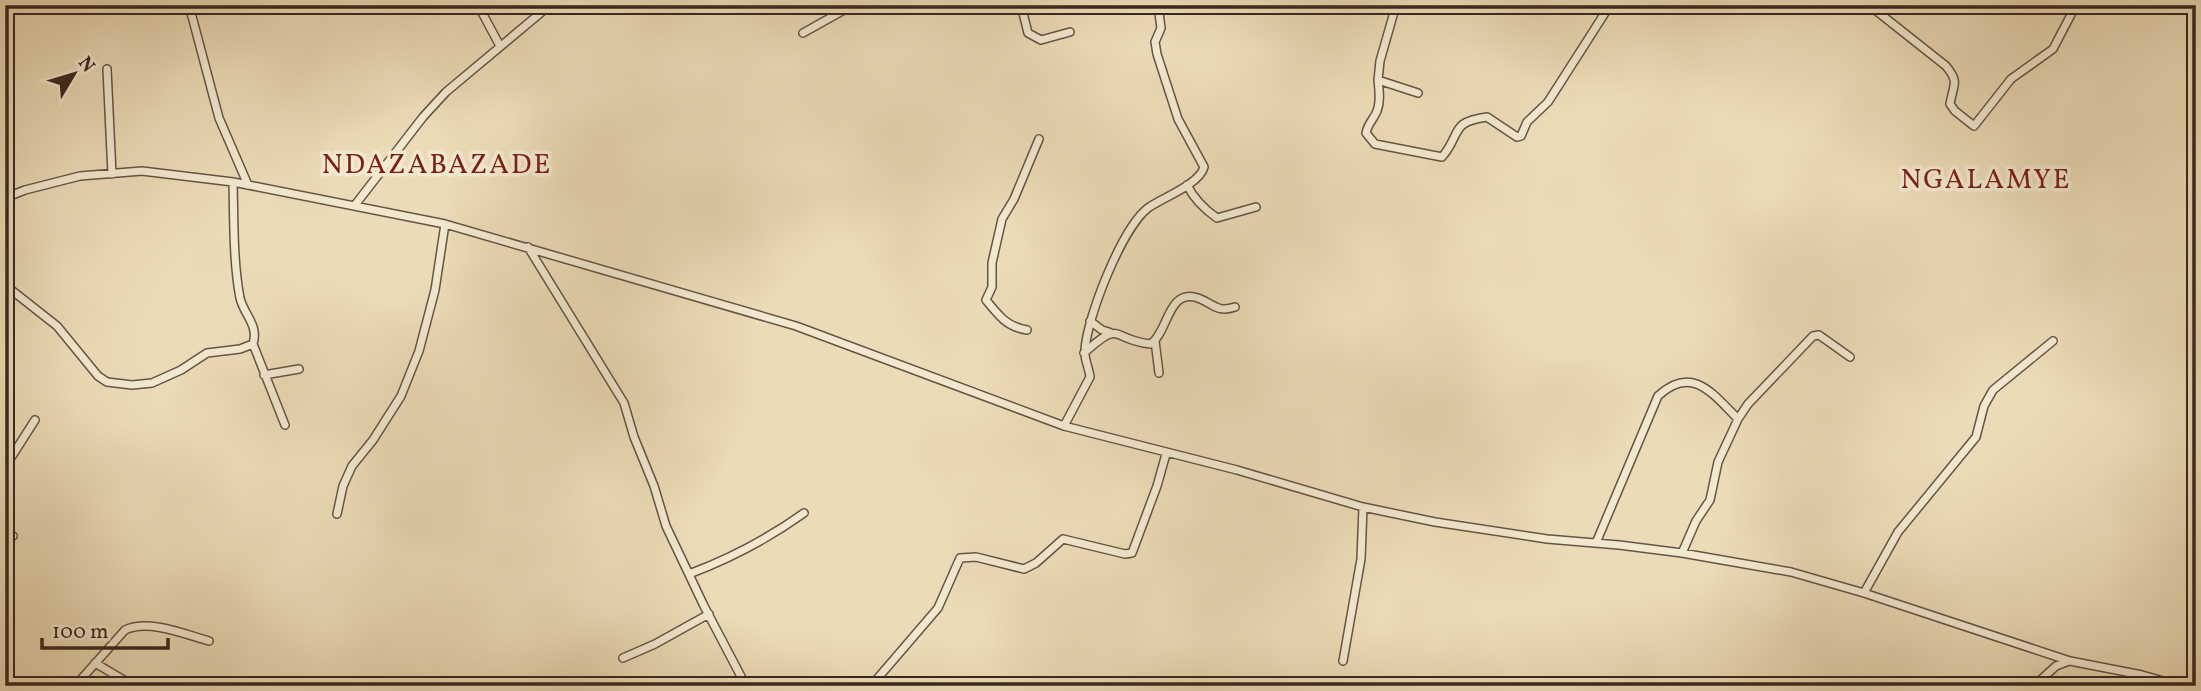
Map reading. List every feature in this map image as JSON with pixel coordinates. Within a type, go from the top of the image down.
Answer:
[{"type":"street","points":[[188,5],[219,118],[248,186]]},
{"type":"street","points":[[478,5],[500,46]]},
{"type":"street","points":[[355,205],[438,100],[550,6],[593,9],[647,5]]},
{"type":"street","points":[[803,33],[853,5]]},
{"type":"street","points":[[1021,5],[1028,33],[1041,40],[1070,32]]},
{"type":"street","points":[[1064,426],[1090,377],[1084,353],[1097,298],[1133,225],[1148,208],[1203,173],[1204,167],[1178,119],[1157,54],[1155,42],[1161,28],[1157,5]]},
{"type":"street","points":[[1396,5],[1380,61],[1376,113],[1367,125],[1366,132],[1375,144],[1443,157],[1456,131],[1469,120],[1486,117],[1517,137],[1521,136],[1527,122],[1548,102],[1610,5]]},
{"type":"street","points":[[1869,5],[1946,66],[1954,76],[1956,86],[1950,104],[1974,126],[2011,79],[2053,50],[2076,5]]},
{"type":"street","points":[[107,69],[112,174]]},
{"type":"street","points":[[1378,80],[1418,93]]},
{"type":"street","points":[[1027,330],[1015,328],[1003,320],[986,300],[992,287],[992,263],[1002,219],[1014,199],[1039,139]]},
{"type":"street","points":[[5,198],[24,190],[80,176],[142,172],[233,182],[445,224],[796,326],[1064,426],[1237,470],[1363,507],[1535,538],[1682,553],[1791,572],[1864,593],[2070,661],[2142,675],[2180,686]]},
{"type":"street","points":[[233,182],[241,301],[251,319],[255,331],[253,344],[285,425]]},
{"type":"street","points":[[1187,185],[1192,195],[1217,218],[1256,206]]},
{"type":"street","points":[[337,514],[343,486],[352,467],[401,396],[419,351],[435,290],[445,224]]},
{"type":"street","points":[[528,247],[624,403],[666,526],[746,686]]},
{"type":"street","points":[[5,285],[57,326],[98,376],[107,382],[132,385],[152,383],[181,370],[207,353],[240,349],[253,344]]},
{"type":"street","points":[[1090,321],[1109,332],[1117,332],[1151,344],[1176,302],[1182,297],[1188,295],[1202,299],[1215,308],[1225,310],[1235,307]]},
{"type":"street","points":[[1084,353],[1109,332]]},
{"type":"street","points":[[1682,553],[1696,521],[1710,500],[1718,462],[1748,404],[1813,336],[1819,335],[1850,357]]},
{"type":"street","points":[[1155,341],[1159,373]]},
{"type":"street","points":[[1864,593],[1898,532],[1976,437],[1984,406],[1993,390],[2053,341]]},
{"type":"street","points":[[264,375],[299,369]]},
{"type":"street","points":[[1596,543],[1658,396],[1670,385],[1683,381],[1698,383],[1738,419]]},
{"type":"street","points":[[5,467],[35,420]]},
{"type":"street","points":[[871,686],[938,608],[960,558],[976,557],[1024,569],[1036,563],[1063,539],[1125,554],[1132,553],[1166,454]]},
{"type":"street","points":[[1343,661],[1361,559],[1363,507]]},
{"type":"street","points":[[689,574],[707,568],[762,540],[804,513]]},
{"type":"street","points":[[623,658],[709,614]]},
{"type":"street","points":[[75,686],[125,630],[135,626],[161,628],[209,641]]},
{"type":"street","points":[[2034,686],[2056,666],[2070,661]]},
{"type":"street","points":[[95,663],[134,686]]},
{"type":"district","name":"NDAZABAZADE","points":[[437,163]]},
{"type":"district","name":"NGALAMYE","points":[[1986,178]]}]
